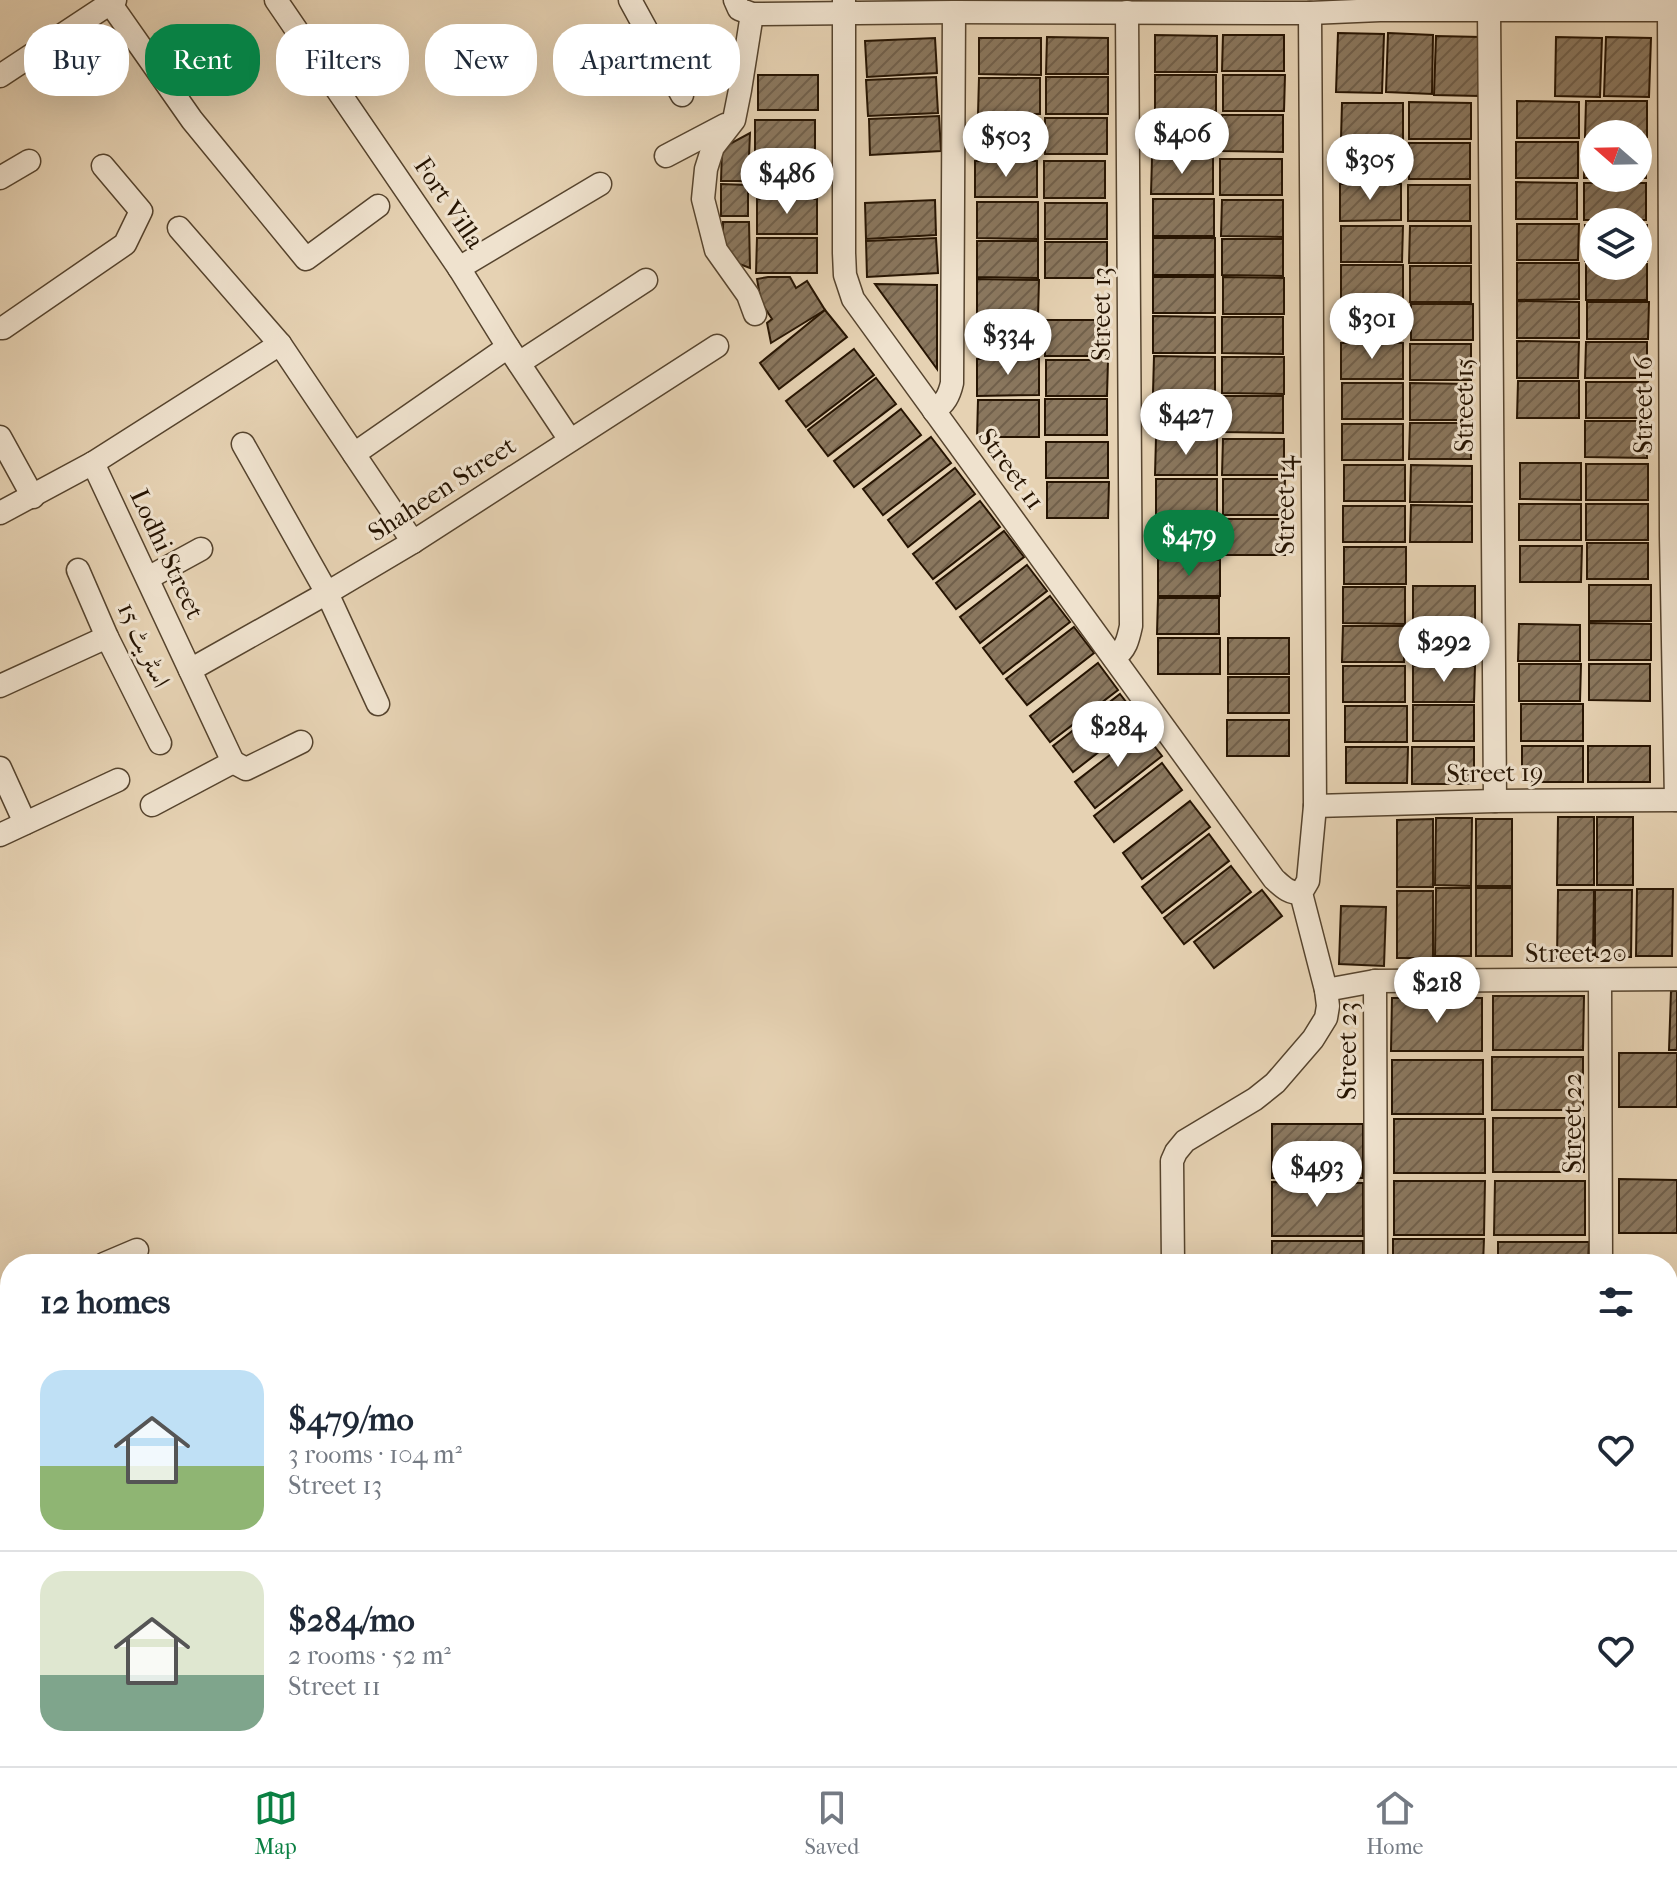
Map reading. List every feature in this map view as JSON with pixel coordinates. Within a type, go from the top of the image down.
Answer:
[{"type":"street","name":"Fort Villa","points":[[276,0],[459,268],[570,440]]},
{"type":"street","points":[[630,0],[643,24]]},
{"type":"street","points":[[0,76],[104,4],[192,120],[306,259],[378,206]]},
{"type":"street","points":[[755,314],[748,295],[716,250],[703,199],[706,169],[713,147],[734,120],[740,90],[743,7],[954,12],[1024,6],[1127,12],[1202,6],[1310,13],[1380,5],[1489,10],[1557,5],[1673,10]]},
{"type":"street","name":"Street 11","points":[[844,7],[844,253],[848,287],[853,299],[1274,879],[1286,890],[1301,893]]},
{"type":"street","name":"Street 15","points":[[1489,10],[1495,801]]},
{"type":"street","name":"Street 16","points":[[1673,10],[1677,800]]},
{"type":"street","points":[[934,411],[944,404],[952,383],[954,12]]},
{"type":"street","name":"Street 13","points":[[1114,658],[1128,642],[1131,626],[1127,12]]},
{"type":"street","name":"Street 14","points":[[1310,13],[1315,806],[1308,881],[1301,893],[1326,990]]},
{"type":"street","points":[[666,156],[734,120]]},
{"type":"street","points":[[0,178],[29,161]]},
{"type":"street","points":[[0,328],[125,244],[141,211],[103,166]]},
{"type":"street","points":[[459,268],[600,184]]},
{"type":"street","points":[[179,228],[280,344],[413,542]]},
{"type":"street","points":[[354,454],[514,355],[646,280]]},
{"type":"street","points":[[0,513],[93,463],[280,344]]},
{"type":"street","name":"Shaheen Street","points":[[190,670],[413,542],[717,346]]},
{"type":"street","points":[[0,437],[33,497]]},
{"type":"street","points":[[243,444],[327,593],[378,704]]},
{"type":"street","name":"Lodhi Street","points":[[93,463],[233,762]]},
{"type":"street","points":[[148,578],[201,549]]},
{"type":"street","name":"اسٹریٹ 15","points":[[78,570],[107,637],[160,743]]},
{"type":"street","points":[[0,686],[107,637]]},
{"type":"street","points":[[152,805],[233,762],[246,769],[301,742]]},
{"type":"street","points":[[0,768],[25,823]]},
{"type":"street","points":[[0,835],[118,780]]},
{"type":"street","name":"Street 19","points":[[1315,806],[1677,800]]},
{"type":"street","name":"Street 20","points":[[1326,990],[1375,981],[1677,979]]},
{"type":"street","name":"Street 23","points":[[1375,981],[1376,1254]]},
{"type":"street","name":"Street 22","points":[[1600,981],[1601,1254]]},
{"type":"street","points":[[1173,1254],[1172,1161],[1176,1152],[1185,1141],[1255,1099],[1288,1070],[1326,1018],[1326,990]]},
{"type":"street","points":[[128,1254],[137,1250]]},
{"type":"building","points":[[1338,33],[1384,34],[1382,93],[1336,92]]},
{"type":"building","points":[[1388,33],[1433,35],[1432,94],[1386,92]]},
{"type":"building","points":[[1155,35],[1217,36],[1217,72],[1155,72]]},
{"type":"building","points":[[1223,35],[1284,35],[1284,71],[1222,71]]},
{"type":"building","points":[[1436,36],[1481,37],[1479,96],[1434,95]]},
{"type":"building","points":[[1047,37],[1108,38],[1108,74],[1046,74]]},
{"type":"building","points":[[1556,37],[1602,38],[1600,97],[1555,96]]},
{"type":"building","points":[[1606,37],[1651,38],[1649,97],[1604,96]]},
{"type":"building","points":[[935,38],[937,73],[867,77],[865,41]]},
{"type":"building","points":[[979,38],[1041,38],[1041,75],[979,74]]},
{"type":"building","points":[[758,75],[818,75],[818,110],[758,110]]},
{"type":"building","points":[[1155,75],[1216,75],[1216,111],[1155,111]]},
{"type":"building","points":[[1223,75],[1285,75],[1284,111],[1223,111]]},
{"type":"building","points":[[936,77],[938,113],[868,116],[866,80]]},
{"type":"building","points":[[1046,77],[1108,77],[1108,114],[1046,114]]},
{"type":"building","points":[[979,78],[1040,78],[1040,114],[978,114]]},
{"type":"building","points":[[1517,101],[1579,102],[1579,138],[1517,138]]},
{"type":"building","points":[[1586,101],[1647,101],[1647,120],[1585,120]]},
{"type":"building","points":[[1409,102],[1471,103],[1471,139],[1409,139]]},
{"type":"building","points":[[1342,103],[1403,103],[1403,139],[1341,139]]},
{"type":"building","points":[[1222,115],[1283,115],[1283,152],[1222,151]]},
{"type":"building","points":[[939,116],[941,151],[870,155],[869,119]]},
{"type":"building","points":[[1154,116],[1215,116],[1215,152],[1154,152]]},
{"type":"building","points":[[1045,118],[1107,118],[1107,154],[1045,154]]},
{"type":"building","points":[[755,120],[815,120],[815,156],[755,155]]},
{"type":"building","points":[[750,133],[748,181],[721,181],[722,148]]},
{"type":"building","points":[[1516,142],[1578,142],[1578,178],[1516,178]]},
{"type":"building","points":[[1409,143],[1470,143],[1470,179],[1409,179]]},
{"type":"building","points":[[1340,144],[1402,144],[1402,180],[1340,180]]},
{"type":"building","points":[[1152,158],[1213,158],[1213,194],[1151,194]]},
{"type":"building","points":[[1220,159],[1282,159],[1282,195],[1220,195]]},
{"type":"building","points":[[756,160],[817,160],[817,195],[756,195]]},
{"type":"building","points":[[975,161],[1037,161],[1037,197],[975,197]]},
{"type":"building","points":[[1044,161],[1105,161],[1105,198],[1044,198]]},
{"type":"building","points":[[1516,182],[1577,183],[1577,219],[1516,219]]},
{"type":"building","points":[[721,184],[748,185],[748,216],[721,216]]},
{"type":"building","points":[[1340,184],[1401,184],[1401,220],[1340,221]]},
{"type":"building","points":[[1408,185],[1470,185],[1470,221],[1408,221]]},
{"type":"building","points":[[1584,192],[1646,192],[1646,208],[1584,208]]},
{"type":"building","points":[[757,199],[817,199],[817,234],[757,234]]},
{"type":"building","points":[[1153,199],[1214,199],[1214,236],[1153,236]]},
{"type":"building","points":[[935,200],[936,235],[866,239],[865,203]]},
{"type":"building","points":[[1222,200],[1283,200],[1283,237],[1221,236]]},
{"type":"building","points":[[977,202],[1038,202],[1038,239],[977,238]]},
{"type":"building","points":[[1045,203],[1107,203],[1107,239],[1045,239]]},
{"type":"building","points":[[723,222],[749,222],[750,268],[734,262],[723,244]]},
{"type":"building","points":[[1517,224],[1579,224],[1578,260],[1517,260]]},
{"type":"building","points":[[1341,226],[1403,226],[1402,262],[1341,262]]},
{"type":"building","points":[[1410,226],[1471,226],[1471,263],[1409,263]]},
{"type":"building","points":[[757,238],[817,238],[817,273],[756,273]]},
{"type":"building","points":[[936,238],[938,273],[867,277],[866,241]]},
{"type":"building","points":[[1153,238],[1215,238],[1215,275],[1153,275]]},
{"type":"building","points":[[1222,239],[1283,239],[1283,276],[1222,275]]},
{"type":"building","points":[[977,241],[1038,241],[1038,278],[977,277]]},
{"type":"building","points":[[1045,242],[1107,242],[1107,278],[1045,278]]},
{"type":"building","points":[[1517,263],[1579,263],[1579,299],[1517,300]]},
{"type":"building","points":[[1341,265],[1403,265],[1403,301],[1341,301]]},
{"type":"building","points":[[1410,266],[1471,266],[1471,302],[1410,302]]},
{"type":"building","points":[[790,277],[796,288],[807,281],[825,310],[771,343],[767,323],[772,319],[761,302],[757,279]]},
{"type":"building","points":[[1153,277],[1215,277],[1215,313],[1153,313]]},
{"type":"building","points":[[1223,277],[1284,278],[1284,314],[1223,314]]},
{"type":"building","points":[[977,279],[1039,280],[1038,316],[977,316]]},
{"type":"building","points":[[1586,280],[1647,280],[1647,300],[1586,300]]},
{"type":"building","points":[[875,284],[937,285],[937,369]]},
{"type":"building","points":[[1517,301],[1579,302],[1579,338],[1517,338]]},
{"type":"building","points":[[1587,302],[1649,302],[1648,339],[1587,339]]},
{"type":"building","points":[[1341,303],[1403,303],[1403,339],[1341,339]]},
{"type":"building","points":[[1411,304],[1473,304],[1473,340],[1411,340]]},
{"type":"building","points":[[825,310],[847,337],[779,389],[760,363]]},
{"type":"building","points":[[1153,316],[1215,317],[1215,353],[1153,353]]},
{"type":"building","points":[[1222,317],[1283,317],[1283,354],[1222,353]]},
{"type":"building","points":[[977,319],[1038,319],[1038,356],[977,355]]},
{"type":"building","points":[[1045,320],[1107,320],[1107,356],[1045,356]]},
{"type":"building","points":[[1517,341],[1579,342],[1578,378],[1517,378]]},
{"type":"building","points":[[1586,342],[1647,342],[1647,378],[1585,378]]},
{"type":"building","points":[[1341,343],[1403,343],[1403,379],[1341,379]]},
{"type":"building","points":[[1410,344],[1471,344],[1471,380],[1410,380]]},
{"type":"building","points":[[854,349],[874,375],[806,427],[786,401]]},
{"type":"building","points":[[1154,356],[1215,357],[1215,393],[1153,393]]},
{"type":"building","points":[[1222,357],[1284,357],[1284,394],[1222,393]]},
{"type":"building","points":[[977,359],[1039,359],[1039,395],[977,396]]},
{"type":"building","points":[[1046,360],[1108,360],[1107,396],[1046,396]]},
{"type":"building","points":[[876,378],[896,404],[828,456],[808,430]]},
{"type":"building","points":[[1518,381],[1579,381],[1579,418],[1517,418]]},
{"type":"building","points":[[1586,382],[1648,382],[1648,418],[1586,418]]},
{"type":"building","points":[[1342,383],[1403,383],[1403,419],[1342,419]]},
{"type":"building","points":[[1410,383],[1472,384],[1472,420],[1410,420]]},
{"type":"building","points":[[1222,396],[1283,396],[1283,433],[1221,432]]},
{"type":"building","points":[[1154,398],[1216,398],[1215,434],[1154,434]]},
{"type":"building","points":[[1045,399],[1107,399],[1107,435],[1045,435]]},
{"type":"building","points":[[978,400],[1039,400],[1039,437],[977,437]]},
{"type":"building","points":[[901,409],[921,435],[854,487],[834,461]]},
{"type":"building","points":[[1585,421],[1647,421],[1647,458],[1585,457]]},
{"type":"building","points":[[1410,423],[1471,423],[1471,459],[1409,459]]},
{"type":"building","points":[[1342,424],[1403,424],[1403,460],[1342,460]]},
{"type":"building","points":[[931,437],[951,463],[883,515],[863,489]]},
{"type":"building","points":[[1156,438],[1217,438],[1217,475],[1155,475]]},
{"type":"building","points":[[1223,439],[1284,439],[1284,475],[1222,475]]},
{"type":"building","points":[[1046,442],[1108,442],[1108,478],[1046,478]]},
{"type":"building","points":[[1520,463],[1581,463],[1581,500],[1520,499]]},
{"type":"building","points":[[1586,464],[1648,464],[1648,500],[1586,500]]},
{"type":"building","points":[[1344,465],[1405,465],[1405,501],[1344,501]]},
{"type":"building","points":[[1411,465],[1472,466],[1472,502],[1410,502]]},
{"type":"building","points":[[955,468],[975,494],[908,547],[888,520]]},
{"type":"building","points":[[1156,479],[1217,479],[1217,515],[1156,515]]},
{"type":"building","points":[[1223,479],[1285,479],[1284,515],[1223,515]]},
{"type":"building","points":[[1047,482],[1109,482],[1108,518],[1047,518]]},
{"type":"building","points":[[980,501],[1000,527],[933,579],[913,554]]},
{"type":"building","points":[[1519,504],[1581,504],[1581,540],[1519,540]]},
{"type":"building","points":[[1586,504],[1648,504],[1648,540],[1586,540]]},
{"type":"building","points":[[1411,505],[1472,506],[1472,542],[1410,542]]},
{"type":"building","points":[[1343,506],[1405,506],[1405,542],[1343,542]]},
{"type":"building","points":[[1224,519],[1285,519],[1285,555],[1224,555]]},
{"type":"building","points":[[1157,521],[1219,522],[1218,558],[1157,558]]},
{"type":"building","points":[[1004,531],[1024,557],[956,609],[936,583]]},
{"type":"building","points":[[1587,543],[1648,543],[1648,579],[1587,579]]},
{"type":"building","points":[[1520,546],[1582,546],[1581,582],[1520,582]]},
{"type":"building","points":[[1344,547],[1406,547],[1406,584],[1344,584]]},
{"type":"building","points":[[1158,559],[1220,560],[1220,596],[1158,596]]},
{"type":"building","points":[[1027,565],[1047,591],[980,643],[960,617]]},
{"type":"building","points":[[1589,585],[1651,585],[1651,621],[1589,621]]},
{"type":"building","points":[[1413,586],[1475,586],[1475,623],[1413,622]]},
{"type":"building","points":[[1343,587],[1405,587],[1405,624],[1343,623]]},
{"type":"building","points":[[1050,596],[1070,622],[1003,674],[983,648]]},
{"type":"building","points":[[1158,598],[1219,598],[1219,634],[1157,634]]},
{"type":"building","points":[[1589,623],[1651,624],[1651,660],[1589,660]]},
{"type":"building","points":[[1519,624],[1580,625],[1580,661],[1518,661]]},
{"type":"building","points":[[1414,625],[1475,625],[1475,661],[1413,661]]},
{"type":"building","points":[[1343,626],[1404,626],[1404,662],[1342,662]]},
{"type":"building","points":[[1074,627],[1094,653],[1027,705],[1006,679]]},
{"type":"building","points":[[1158,638],[1220,638],[1220,674],[1158,674]]},
{"type":"building","points":[[1228,638],[1289,638],[1289,674],[1228,674]]},
{"type":"building","points":[[1098,663],[1118,690],[1050,742],[1030,716]]},
{"type":"building","points":[[1519,664],[1581,664],[1580,701],[1519,701]]},
{"type":"building","points":[[1589,664],[1650,664],[1650,701],[1589,700]]},
{"type":"building","points":[[1343,666],[1405,666],[1405,702],[1343,702]]},
{"type":"building","points":[[1413,666],[1475,666],[1474,702],[1413,702]]},
{"type":"building","points":[[1228,677],[1289,677],[1289,713],[1228,713]]},
{"type":"building","points":[[1120,694],[1140,720],[1073,772],[1053,746]]},
{"type":"building","points":[[1521,704],[1583,704],[1583,741],[1521,741]]},
{"type":"building","points":[[1413,705],[1474,705],[1474,741],[1413,741]]},
{"type":"building","points":[[1345,706],[1407,706],[1407,742],[1345,742]]},
{"type":"building","points":[[1227,720],[1289,720],[1289,756],[1227,756]]},
{"type":"building","points":[[1142,730],[1162,756],[1095,808],[1075,782]]},
{"type":"building","points":[[1522,746],[1583,746],[1583,782],[1522,782]]},
{"type":"building","points":[[1588,746],[1650,746],[1650,782],[1588,782]]},
{"type":"building","points":[[1346,747],[1408,747],[1407,783],[1346,783]]},
{"type":"building","points":[[1412,747],[1474,747],[1474,784],[1412,784]]},
{"type":"building","points":[[1162,763],[1182,790],[1114,842],[1094,816]]},
{"type":"building","points":[[1190,801],[1210,827],[1142,879],[1123,853]]},
{"type":"building","points":[[1558,817],[1594,817],[1594,885],[1557,885]]},
{"type":"building","points":[[1597,817],[1633,817],[1633,885],[1597,885]]},
{"type":"building","points":[[1436,818],[1472,818],[1471,886],[1435,885]]},
{"type":"building","points":[[1433,819],[1433,887],[1397,887],[1397,820]]},
{"type":"building","points":[[1476,819],[1512,819],[1512,886],[1476,886]]},
{"type":"building","points":[[1209,834],[1229,861],[1162,913],[1142,887]]},
{"type":"building","points":[[1231,866],[1251,892],[1184,944],[1164,918]]},
{"type":"building","points":[[1436,888],[1471,888],[1471,956],[1435,956]]},
{"type":"building","points":[[1476,888],[1512,888],[1512,956],[1476,956]]},
{"type":"building","points":[[1637,889],[1673,889],[1672,956],[1636,956]]},
{"type":"building","points":[[1262,890],[1282,916],[1214,968],[1194,942]]},
{"type":"building","points":[[1558,890],[1594,890],[1593,958],[1557,958]]},
{"type":"building","points":[[1595,890],[1632,890],[1631,957],[1595,957]]},
{"type":"building","points":[[1397,891],[1433,891],[1433,958],[1397,958]]},
{"type":"building","points":[[1341,906],[1386,907],[1384,966],[1339,964]]},
{"type":"building","points":[[1671,991],[1677,991],[1677,1050],[1669,1050]]},
{"type":"building","points":[[1493,996],[1584,996],[1583,1050],[1493,1050]]},
{"type":"building","points":[[1392,998],[1482,998],[1482,1051],[1391,1051]]},
{"type":"building","points":[[1619,1053],[1677,1053],[1677,1107],[1619,1107]]},
{"type":"building","points":[[1492,1057],[1583,1057],[1583,1110],[1492,1110]]},
{"type":"building","points":[[1392,1060],[1483,1060],[1483,1114],[1392,1114]]},
{"type":"building","points":[[1493,1118],[1584,1118],[1584,1172],[1493,1172]]},
{"type":"building","points":[[1394,1119],[1485,1119],[1485,1173],[1394,1173]]},
{"type":"building","points":[[1272,1124],[1363,1124],[1363,1178],[1272,1178]]},
{"type":"building","points":[[1619,1179],[1677,1180],[1677,1233],[1619,1233]]},
{"type":"building","points":[[1394,1181],[1485,1181],[1484,1235],[1394,1235]]},
{"type":"building","points":[[1495,1181],[1585,1181],[1585,1235],[1494,1235]]},
{"type":"building","points":[[1272,1182],[1363,1183],[1363,1236],[1272,1236]]},
{"type":"building","points":[[1393,1239],[1484,1239],[1483,1254],[1393,1254]]},
{"type":"building","points":[[1272,1241],[1363,1241],[1363,1254],[1272,1254]]},
{"type":"building","points":[[1498,1242],[1589,1242],[1588,1254],[1498,1254]]}]
